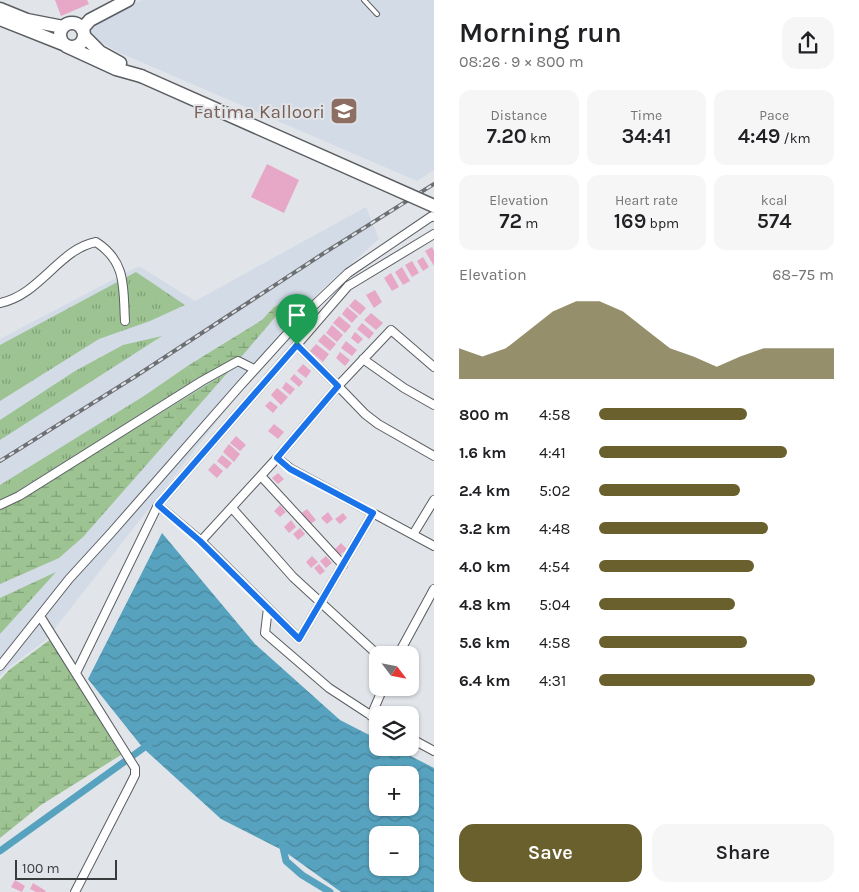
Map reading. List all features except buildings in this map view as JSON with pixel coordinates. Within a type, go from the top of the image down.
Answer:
[{"type":"main road","points":[[115,0],[66,25],[60,37],[65,45],[72,47],[79,45],[90,20],[128,0]]},
{"type":"main road","points":[[0,9],[27,20],[66,25],[77,24],[100,52],[141,76],[434,206]]},
{"type":"main road","points":[[0,19],[65,45],[116,69],[141,76]]},
{"type":"street","points":[[0,666],[69,579],[254,369],[307,312],[348,273],[432,216],[434,217]]},
{"type":"street","points":[[76,673],[158,505],[348,286],[434,234]]},
{"type":"street","points":[[0,303],[24,294],[68,256],[87,243],[96,242],[107,249],[118,264],[123,287],[125,321]]},
{"type":"street","points":[[200,541],[261,476],[338,386],[390,330],[434,367]]},
{"type":"street","points":[[297,345],[365,414],[378,424],[434,456]]},
{"type":"street","points":[[363,359],[404,388],[434,405]]},
{"type":"street","points":[[0,506],[202,381],[238,361],[254,369]]},
{"type":"street","points":[[277,458],[290,469],[434,546]]},
{"type":"street","points":[[261,476],[342,565]]},
{"type":"street","points":[[414,534],[434,500]]},
{"type":"street","points":[[158,505],[200,541],[299,639],[373,513]]},
{"type":"street","points":[[232,508],[293,577],[369,647]]},
{"type":"street","points":[[403,646],[434,588]]},
{"type":"street","points":[[268,608],[265,633],[329,688],[369,715]]},
{"type":"street","points":[[40,616],[135,768],[135,775],[75,892]]},
{"type":"street","points":[[419,743],[434,751]]},
{"type":"lane","points":[[364,0],[377,14]]},
{"type":"shaded area","name":"Fatima Kalloori","points":[[142,0],[434,0],[434,170],[417,181],[118,52],[92,37],[90,24]]},
{"type":"shaded area","points":[[366,207],[379,239],[318,293],[45,641],[0,676],[0,339],[139,266],[195,301]]},
{"type":"green space","points":[[136,272],[185,305],[150,321],[99,339],[0,401],[0,345]]},
{"type":"green space","points":[[293,296],[242,356],[196,379],[189,365],[262,320],[273,308]]},
{"type":"green space","points":[[162,336],[0,440],[0,420],[75,371],[123,345]]},
{"type":"green space","points":[[189,365],[196,379],[0,501],[0,485],[144,396]]},
{"type":"green space","points":[[229,371],[83,537],[59,558],[0,584],[0,509],[11,505]]},
{"type":"green space","points":[[56,572],[0,634],[0,598]]},
{"type":"green space","points":[[51,639],[121,755],[41,805],[0,838],[0,680],[9,670]]},
{"type":"water","points":[[162,533],[255,644],[340,720],[369,735],[369,756],[411,756],[434,768],[434,892],[341,892],[284,851],[221,819],[143,748],[88,679]]},
{"type":"waterway","points":[[0,851],[149,744]]},
{"type":"waterway","points":[[282,843],[286,861],[302,875],[330,892]]},
{"type":"railway","points":[[0,461],[136,376],[321,255],[434,184]]},
{"type":"place","name":"Fatima Kalloori","points":[[344,111]]},
{"type":"route","points":[[297,345],[338,386],[277,458],[290,469],[373,513],[299,639],[200,541],[158,505],[297,345]]}]
